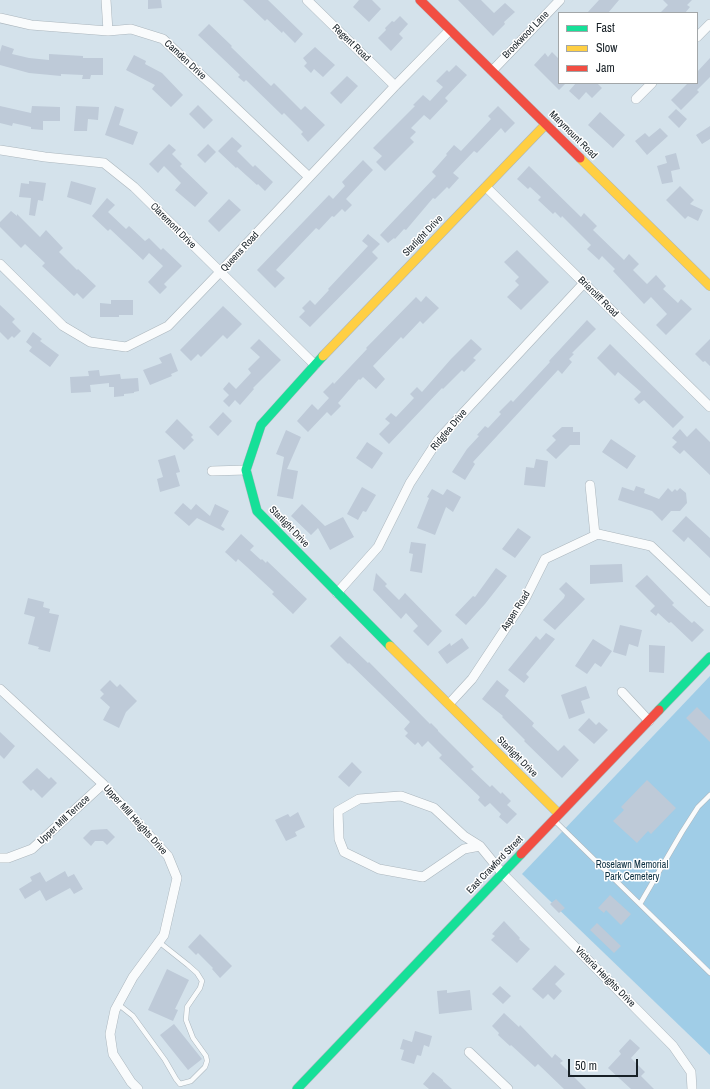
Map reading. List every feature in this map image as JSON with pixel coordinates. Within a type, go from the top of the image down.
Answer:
[{"type":"street","points":[[106,0],[108,31]]},
{"type":"street","name":"Regent Road","points":[[307,0],[395,86]]},
{"type":"street","name":"Marymount Road","points":[[420,0],[710,286]]},
{"type":"street","name":"Brookwood Lane","points":[[492,71],[560,0]]},
{"type":"street","name":"Camden Drive","points":[[0,18],[31,25],[108,31],[131,29],[163,39],[309,177]]},
{"type":"street","points":[[698,36],[710,24]]},
{"type":"street","name":"Queens Road","points":[[0,264],[63,326],[90,342],[126,347],[168,326],[450,30]]},
{"type":"street","points":[[636,99],[651,84]]},
{"type":"street","name":"Starlight Drive","points":[[546,124],[315,365],[261,425],[246,470],[258,511],[449,704],[556,817]]},
{"type":"street","name":"Claremont Drive","points":[[0,150],[45,157],[104,162],[134,187],[315,365]]},
{"type":"street","name":"Briarcliff Road","points":[[486,187],[710,407]]},
{"type":"street","name":"Ridglea Drive","points":[[337,592],[378,547],[410,483],[438,440],[584,283]]},
{"type":"street","points":[[212,471],[246,470]]},
{"type":"street","points":[[590,485],[595,535],[598,534],[651,546],[710,602]]},
{"type":"street","name":"Aspen Road","points":[[449,704],[472,680],[525,599],[545,559],[595,535]]},
{"type":"street","name":"East Crawford Street","points":[[297,1089],[710,657]]},
{"type":"street","name":"Upper Mill Heights Drive","points":[[0,688],[103,784],[168,856],[177,878],[164,935],[133,977],[118,1004],[115,1010],[110,1034],[113,1054],[131,1082],[138,1089]]},
{"type":"street","points":[[622,692],[649,721]]},
{"type":"street","name":"Upper Mill Terrace","points":[[0,858],[8,858],[32,850],[103,784]]},
{"type":"street","name":"Victoria Heights Drive","points":[[480,846],[464,849],[423,877],[379,869],[344,852],[339,839],[338,811],[359,799],[401,796],[434,808],[464,836],[480,846],[502,873],[673,1046],[691,1072],[692,1089]]},
{"type":"street","points":[[469,1052],[508,1089]]},
{"type":"lane","points":[[640,904],[698,807],[710,795]]},
{"type":"lane","points":[[556,817],[640,904],[710,973]]},
{"type":"lane","points":[[118,1004],[133,1016],[165,1060],[180,1084],[191,1081],[205,1067],[207,1061],[206,1056],[193,1038],[186,1020],[187,1007],[200,988],[202,981],[197,972],[159,942]]},
{"type":"green space","name":"Roselawn Memorial Park Cemetery","points":[[710,676],[710,1055],[522,874]]},
{"type":"building","points":[[148,0],[161,0],[162,8],[148,9]]},
{"type":"building","points":[[243,0],[268,0],[303,34],[295,43],[283,31],[282,33],[267,19],[265,21]]},
{"type":"building","points":[[359,0],[372,0],[381,9],[369,22],[353,7]]},
{"type":"building","points":[[458,0],[481,0],[494,13],[505,3],[515,12],[504,22],[505,24],[493,36]]},
{"type":"building","points":[[599,0],[619,0],[609,12],[588,12]]},
{"type":"building","points":[[663,0],[692,0],[687,5],[690,7],[686,12],[661,12],[668,5]]},
{"type":"building","points":[[400,16],[408,24],[399,34],[403,38],[391,51],[378,38],[392,21],[394,22]]},
{"type":"building","points":[[209,24],[271,86],[274,83],[301,110],[305,106],[325,125],[308,142],[301,134],[303,132],[284,113],[282,115],[246,80],[244,82],[238,77],[240,75],[198,35]]},
{"type":"building","points":[[2,45],[14,49],[12,54],[29,58],[49,60],[49,54],[83,56],[83,58],[103,58],[103,75],[91,75],[90,79],[82,79],[83,75],[61,74],[61,76],[29,73],[0,65],[0,52]]},
{"type":"building","points":[[315,47],[335,65],[323,77],[314,69],[311,73],[304,66],[307,63],[303,58]]},
{"type":"building","points":[[552,52],[558,58],[558,84],[565,84],[559,90],[534,65],[545,53],[548,57]]},
{"type":"building","points":[[134,55],[146,61],[145,64],[162,73],[183,95],[171,107],[152,89],[155,85],[126,70]]},
{"type":"building","points":[[710,58],[710,77],[697,90],[699,92],[681,110],[671,100],[687,84],[698,84],[698,71]]},
{"type":"building","points":[[456,65],[467,75],[445,98],[448,101],[430,120],[424,115],[411,128],[416,132],[410,138],[414,142],[385,171],[376,162],[382,156],[373,148],[415,106],[413,105],[423,95],[430,101],[443,87],[436,81],[447,70],[449,72]]},
{"type":"building","points":[[347,76],[358,86],[341,104],[330,93]]},
{"type":"building","points":[[575,84],[598,84],[602,88],[592,98],[586,92],[579,100],[569,91]]},
{"type":"building","points":[[198,105],[213,120],[204,129],[189,114]]},
{"type":"building","points":[[0,106],[31,113],[32,106],[60,107],[60,121],[43,121],[43,130],[31,129],[31,127],[13,123],[12,126],[0,123]]},
{"type":"building","points":[[76,106],[99,107],[98,120],[88,119],[87,131],[74,131]]},
{"type":"building","points":[[115,106],[124,109],[119,125],[138,132],[133,145],[105,135]]},
{"type":"building","points":[[498,106],[515,123],[505,133],[501,128],[477,153],[474,151],[453,173],[459,178],[449,189],[447,187],[435,199],[433,198],[406,230],[404,229],[395,239],[394,238],[388,243],[380,235],[436,176],[432,172],[454,145],[461,151],[491,119],[488,116]]},
{"type":"building","points":[[676,109],[687,119],[679,128],[668,117]]},
{"type":"building","points":[[600,112],[625,135],[613,148],[588,125]]},
{"type":"building","points":[[710,126],[710,139],[702,144],[696,135]]},
{"type":"building","points":[[660,128],[668,136],[647,155],[635,141],[645,133],[649,137]]},
{"type":"building","points":[[232,137],[242,146],[237,151],[253,167],[255,165],[273,182],[265,191],[237,167],[236,168],[218,151]]},
{"type":"building","points":[[169,144],[176,150],[172,154],[182,164],[180,166],[208,193],[195,207],[175,190],[181,183],[164,166],[158,173],[149,164]]},
{"type":"building","points":[[208,144],[216,152],[205,163],[197,155]]},
{"type":"building","points":[[676,153],[680,169],[671,171],[673,182],[662,184],[657,166],[667,163],[665,156]]},
{"type":"building","points":[[363,160],[373,170],[346,199],[352,205],[345,212],[342,209],[334,217],[332,216],[319,230],[316,228],[276,270],[285,278],[275,288],[257,270],[329,195],[333,199],[345,186],[342,182]]},
{"type":"building","points":[[529,166],[581,217],[584,213],[597,226],[593,230],[624,260],[629,254],[639,264],[633,270],[647,284],[656,275],[666,286],[663,289],[678,303],[681,299],[692,309],[666,335],[656,325],[667,314],[651,297],[644,304],[613,271],[615,269],[602,256],[599,260],[587,249],[591,245],[562,216],[561,218],[555,212],[553,214],[538,200],[541,197],[530,187],[528,189],[517,179]]},
{"type":"building","points":[[29,181],[46,183],[43,201],[38,200],[35,216],[29,215],[31,198],[19,197],[21,183],[29,184]]},
{"type":"building","points":[[71,181],[96,188],[91,205],[67,197]]},
{"type":"building","points":[[680,186],[694,200],[690,204],[703,210],[698,221],[688,216],[685,219],[666,200]]},
{"type":"building","points":[[107,198],[115,205],[108,212],[126,229],[129,226],[145,241],[149,238],[161,250],[163,248],[182,266],[164,284],[167,287],[160,294],[148,282],[163,266],[149,253],[143,260],[110,229],[108,231],[92,216]]},
{"type":"building","points":[[229,199],[241,210],[219,232],[208,221]]},
{"type":"building","points":[[11,211],[17,216],[17,214],[40,237],[46,230],[63,248],[59,252],[96,286],[83,299],[77,293],[74,296],[42,266],[45,263],[25,244],[21,248],[0,227],[0,222]]},
{"type":"building","points":[[368,234],[380,244],[372,252],[378,258],[310,327],[299,317],[305,311],[302,308],[310,300],[315,305],[329,290],[328,289],[368,246],[362,241]]},
{"type":"building","points":[[517,250],[549,282],[521,310],[507,297],[519,285],[515,281],[519,277],[504,262]]},
{"type":"building","points":[[426,296],[439,308],[423,324],[420,321],[403,339],[401,337],[373,366],[385,379],[376,389],[363,377],[360,380],[359,379],[338,403],[341,406],[331,416],[327,412],[308,432],[297,421],[312,404],[318,410],[329,398],[323,392],[333,382],[334,384],[367,349],[366,348],[416,297],[421,302]]},
{"type":"building","points":[[111,300],[133,300],[133,315],[100,317],[100,303],[111,304]]},
{"type":"building","points":[[0,305],[15,319],[12,322],[21,331],[14,338],[12,336],[8,340],[0,332]]},
{"type":"building","points":[[223,306],[242,324],[227,339],[223,335],[201,357],[198,354],[191,361],[180,350]]},
{"type":"building","points":[[587,320],[596,329],[572,353],[574,354],[569,359],[572,362],[562,374],[558,370],[473,462],[475,464],[465,480],[452,472],[467,449],[479,436],[477,435],[485,426],[488,428],[501,414],[499,412],[511,400],[513,402]]},
{"type":"building","points":[[33,332],[42,339],[40,341],[59,355],[50,367],[29,351],[32,347],[26,342]]},
{"type":"building","points":[[259,339],[281,360],[253,388],[254,389],[240,405],[235,400],[229,407],[223,401],[229,395],[223,389],[229,382],[236,389],[251,373],[248,369],[260,357],[250,348]]},
{"type":"building","points":[[471,339],[482,349],[473,358],[476,360],[464,372],[462,370],[443,389],[442,388],[389,444],[379,434],[390,423],[385,419],[391,413],[396,417],[414,398],[410,394],[417,387],[422,392]]},
{"type":"building","points":[[710,339],[710,366],[705,361],[703,362],[695,354]]},
{"type":"building","points":[[610,344],[684,417],[673,428],[644,400],[639,404],[634,399],[641,392],[618,372],[615,376],[597,358]]},
{"type":"building","points":[[171,353],[178,371],[171,374],[172,376],[150,385],[143,370],[162,363],[159,358]]},
{"type":"building","points":[[99,370],[100,376],[120,374],[121,379],[138,378],[139,391],[124,394],[124,396],[114,397],[114,387],[109,387],[109,383],[90,385],[91,392],[71,393],[70,377],[89,376],[88,371]]},
{"type":"building","points":[[223,412],[232,421],[218,436],[209,427]]},
{"type":"building","points":[[177,419],[193,435],[191,437],[194,440],[184,450],[165,432]]},
{"type":"building","points":[[562,427],[573,427],[573,432],[580,432],[580,445],[570,445],[556,459],[546,450],[556,440],[552,436]]},
{"type":"building","points":[[696,428],[710,442],[710,475],[684,450],[680,454],[672,447],[677,442],[672,438],[680,429],[687,437]]},
{"type":"building","points":[[286,430],[301,437],[287,469],[298,471],[293,499],[277,496],[284,457],[276,454]]},
{"type":"building","points":[[611,439],[636,456],[627,469],[602,452]]},
{"type":"building","points":[[367,442],[383,453],[372,469],[356,458]]},
{"type":"building","points":[[175,455],[180,472],[176,473],[180,486],[160,492],[157,479],[163,477],[158,460]]},
{"type":"building","points":[[536,459],[548,461],[545,487],[524,485],[526,467],[534,468]]},
{"type":"building","points":[[636,486],[645,489],[644,493],[659,499],[668,488],[672,492],[675,489],[677,491],[680,488],[686,493],[687,503],[680,511],[671,511],[662,521],[652,511],[618,500],[622,487],[634,491]]},
{"type":"building","points":[[362,487],[376,495],[366,512],[363,511],[358,520],[347,514]]},
{"type":"building","points":[[432,489],[443,495],[447,489],[461,497],[453,512],[446,507],[435,535],[417,528],[429,498],[427,497]]},
{"type":"building","points":[[183,503],[191,510],[196,504],[210,516],[215,504],[229,511],[221,526],[225,529],[223,531],[197,518],[189,526],[174,513]]},
{"type":"building","points":[[302,504],[325,526],[343,517],[354,537],[330,550],[318,528],[311,535],[291,516]]},
{"type":"building","points":[[686,516],[710,538],[710,558],[688,537],[684,542],[672,531]]},
{"type":"building","points":[[518,528],[531,537],[515,558],[502,549]]},
{"type":"building","points":[[241,534],[254,546],[250,550],[261,560],[262,559],[266,563],[267,561],[307,599],[293,614],[272,594],[274,592],[247,567],[238,559],[236,562],[225,552]]},
{"type":"building","points":[[411,542],[426,544],[422,573],[410,571],[413,554],[409,553]]},
{"type":"building","points":[[622,564],[623,582],[590,584],[590,565]]},
{"type":"building","points":[[496,568],[507,576],[466,625],[455,615],[473,596],[475,597]]},
{"type":"building","points":[[376,573],[387,584],[385,586],[399,600],[405,593],[442,631],[428,646],[413,631],[418,626],[406,613],[401,619],[373,590]]},
{"type":"building","points":[[647,575],[674,603],[672,605],[692,623],[694,621],[704,630],[692,642],[671,622],[669,623],[658,613],[656,616],[650,611],[655,606],[635,586]]},
{"type":"building","points":[[566,582],[585,599],[555,630],[543,620],[564,598],[565,595],[559,589]]},
{"type":"building","points":[[28,598],[44,602],[43,607],[50,609],[49,613],[59,615],[50,652],[38,649],[39,647],[28,644],[35,617],[24,614]]},
{"type":"building","points":[[620,625],[642,630],[638,647],[629,644],[626,656],[613,652]]},
{"type":"building","points":[[546,633],[555,639],[526,674],[529,677],[524,683],[508,670],[536,636],[540,640]]},
{"type":"building","points":[[340,636],[368,663],[369,662],[430,724],[431,723],[438,730],[474,767],[471,769],[490,787],[492,785],[511,801],[507,805],[517,814],[507,824],[499,817],[501,814],[490,803],[485,807],[478,800],[480,797],[439,758],[442,755],[428,741],[422,747],[418,742],[415,745],[405,736],[408,733],[404,729],[410,722],[330,646]]},
{"type":"building","points":[[462,638],[469,648],[447,664],[438,652],[450,643],[451,646]]},
{"type":"building","points":[[593,639],[612,651],[601,667],[595,663],[587,674],[575,666]]},
{"type":"building","points":[[649,645],[665,646],[664,673],[649,672]]},
{"type":"building","points":[[110,680],[117,687],[120,684],[137,701],[126,712],[119,728],[103,720],[110,707],[100,698],[104,694],[100,690]]},
{"type":"building","points":[[497,680],[509,690],[505,696],[534,723],[532,726],[558,751],[564,745],[579,760],[562,778],[524,741],[525,740],[502,717],[503,716],[482,699]]},
{"type":"building","points":[[586,686],[590,698],[581,701],[585,713],[569,719],[561,695]]},
{"type":"building","points":[[697,707],[710,720],[710,742],[686,718]]},
{"type":"building","points":[[589,718],[596,725],[599,722],[608,730],[594,744],[578,730]]},
{"type":"building","points":[[0,732],[15,746],[4,759],[0,755]]},
{"type":"building","points":[[352,762],[362,772],[349,787],[338,777]]},
{"type":"building","points":[[37,768],[49,779],[51,777],[57,783],[42,798],[33,789],[31,791],[22,782]]},
{"type":"building","points":[[647,780],[676,808],[651,834],[648,831],[637,843],[613,821],[624,810],[621,807]]},
{"type":"building","points":[[298,812],[305,827],[295,832],[297,836],[286,841],[275,820],[288,814],[290,817]]},
{"type":"building","points":[[107,829],[115,837],[107,845],[103,841],[95,841],[91,846],[83,838],[91,830]]},
{"type":"building","points":[[65,871],[68,877],[74,874],[83,889],[74,894],[70,888],[46,901],[40,890],[25,899],[19,889],[32,881],[30,877],[40,872],[46,882]]},
{"type":"building","points":[[610,895],[631,914],[621,925],[606,910],[604,913],[598,908]]},
{"type":"building","points":[[556,899],[565,908],[559,913],[550,904]]},
{"type":"building","points":[[504,921],[520,938],[519,939],[530,949],[517,963],[491,940],[495,936],[492,934]]},
{"type":"building","points":[[597,923],[621,946],[614,953],[590,930]]},
{"type":"building","points":[[200,934],[232,966],[220,978],[212,969],[213,968],[198,953],[196,955],[188,947]]},
{"type":"building","points":[[555,965],[565,974],[555,984],[562,991],[554,1000],[548,994],[543,999],[532,989]]},
{"type":"building","points":[[167,969],[189,980],[175,1009],[178,1010],[173,1021],[148,1010]]},
{"type":"building","points":[[500,986],[511,996],[503,1004],[492,994]]},
{"type":"building","points":[[447,990],[447,993],[470,990],[472,1010],[439,1014],[437,991]]},
{"type":"building","points":[[504,1013],[519,1027],[520,1025],[552,1058],[555,1054],[563,1061],[560,1063],[586,1089],[564,1089],[538,1064],[535,1067],[498,1035],[499,1033],[492,1026]]},
{"type":"building","points":[[174,1024],[202,1059],[188,1070],[160,1035]]},
{"type":"building","points":[[415,1031],[432,1036],[429,1047],[424,1045],[421,1056],[417,1055],[414,1064],[401,1060],[404,1050],[400,1049],[403,1039],[412,1042]]},
{"type":"building","points":[[630,1039],[640,1048],[631,1058],[645,1072],[641,1076],[654,1089],[631,1089],[608,1068],[621,1054],[619,1051]]},
{"type":"building","points":[[433,1072],[452,1089],[429,1089],[423,1084]]},
{"type":"traffic: fast","points":[[323,356],[261,425],[246,470],[257,511],[390,646]]},
{"type":"traffic: fast","points":[[659,710],[710,657]]},
{"type":"traffic: fast","points":[[297,1089],[521,854]]},
{"type":"traffic: slow","points":[[323,356],[546,124]]},
{"type":"traffic: slow","points":[[580,158],[710,286]]},
{"type":"traffic: slow","points":[[390,646],[559,814]]},
{"type":"traffic: jam","points":[[420,0],[580,158]]},
{"type":"traffic: jam","points":[[521,854],[659,710]]}]
